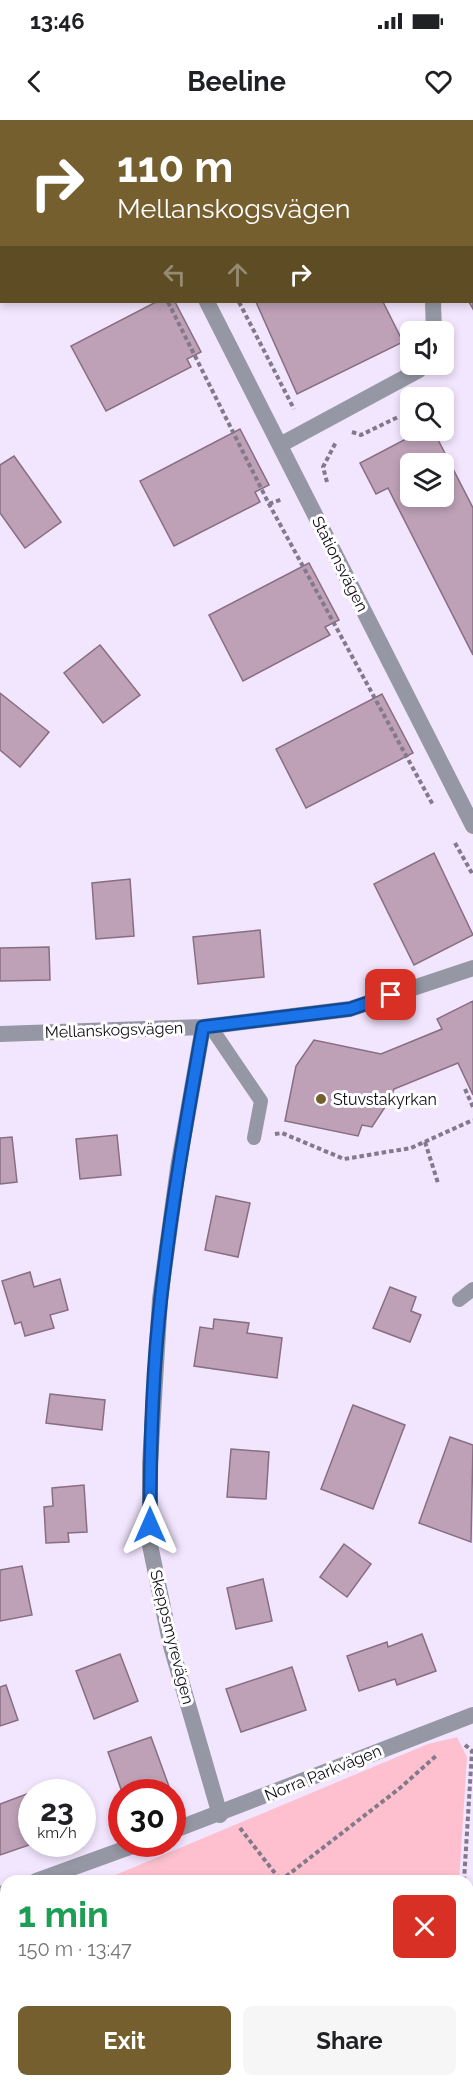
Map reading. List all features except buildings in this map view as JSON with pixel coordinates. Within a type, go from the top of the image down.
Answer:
[{"type":"street","name":"Stationsvägen","points":[[208,303],[473,826]]},
{"type":"street","points":[[434,303],[434,321]]},
{"type":"street","points":[[280,445],[410,375]]},
{"type":"street","name":"Mellanskogsvägen","points":[[0,1034],[206,1027],[350,1009],[473,968]]},
{"type":"street","name":"Skeppsmyrevägen","points":[[206,1027],[178,1168],[160,1299],[150,1464],[150,1545],[171,1646],[220,1815]]},
{"type":"street","name":"Norra Parkvägen","points":[[186,1826],[473,1715]]},
{"type":"street","points":[[53,1875],[108,1855]]},
{"type":"lane","points":[[206,1027],[261,1101],[254,1138]]},
{"type":"lane","points":[[459,1300],[473,1289]]},
{"type":"path","points":[[169,303],[274,513],[436,809]]},
{"type":"path","points":[[239,303],[292,410],[303,405]]},
{"type":"path","points":[[396,354],[405,347],[411,316]]},
{"type":"path","points":[[349,432],[361,435],[398,417]]},
{"type":"path","points":[[331,490],[323,467],[335,442],[342,437]]},
{"type":"path","points":[[452,838],[473,875]]},
{"type":"path","points":[[465,1089],[473,1107]]},
{"type":"path","points":[[254,1138],[282,1133],[344,1159],[411,1148],[473,1120]]},
{"type":"path","points":[[425,1142],[438,1183]]},
{"type":"path","points":[[457,1737],[472,1751],[464,1875]]},
{"type":"path","points":[[289,1875],[400,1788],[441,1752]]},
{"type":"path","points":[[220,1815],[232,1819],[276,1875]]},
{"type":"shaded area","points":[[457,1737],[467,1757],[459,1875],[115,1875],[158,1857],[186,1857],[186,1845],[428,1744]]},
{"type":"place","name":"Stuvstakyrkan","points":[[321,1099]]},
{"type":"route","points":[[150,1525],[150,1464],[160,1299],[178,1168],[203,1027],[350,1009],[391,995]]}]
